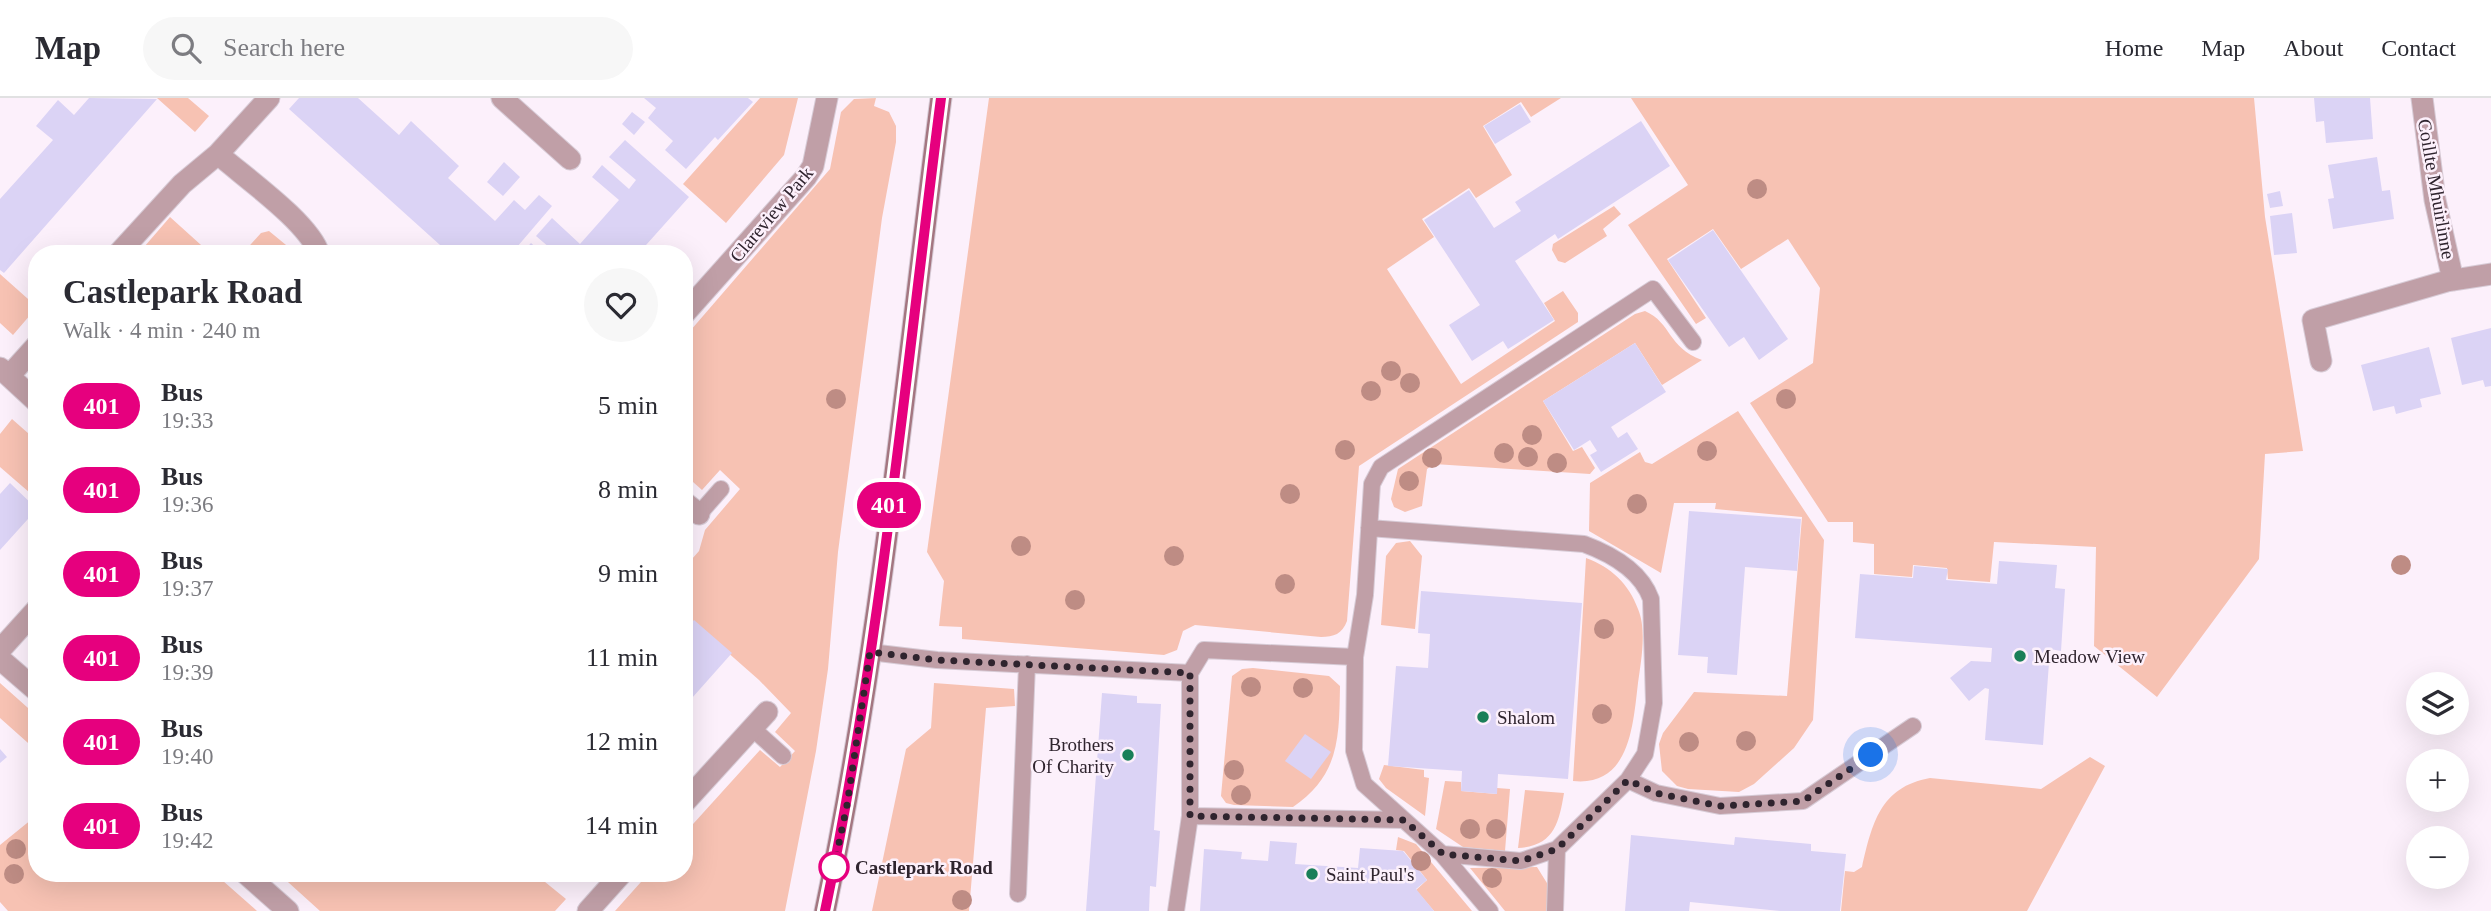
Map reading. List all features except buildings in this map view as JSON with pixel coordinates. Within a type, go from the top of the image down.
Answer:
[{"type":"street","points":[[126,245],[182,184],[218,154],[269,98]]},
{"type":"street","points":[[502,98],[570,159]]},
{"type":"street","name":"Clareview Park","points":[[693,304],[806,177],[813,166],[827,98]]},
{"type":"street","points":[[825,911],[847,805],[870,652],[941,98]]},
{"type":"street","name":"Coillte Mhuirlinne","points":[[2422,98],[2435,200],[2453,280]]},
{"type":"street","points":[[218,154],[301,226],[314,245]]},
{"type":"street","name":"Coillte Mhuirlinne","points":[[2321,361],[2313,320],[2453,280],[2491,274]]},
{"type":"street","points":[[28,353],[5,372],[28,394]]},
{"type":"street","points":[[0,650],[28,619]]},
{"type":"street","points":[[0,659],[28,683]]},
{"type":"street","points":[[693,793],[766,712]]},
{"type":"street","points":[[255,882],[288,911]]},
{"type":"street","points":[[588,911],[614,882]]},
{"type":"lane","points":[[1490,911],[1443,854],[1364,784],[1360,773],[1354,751],[1355,657],[1364,594],[1372,484],[1381,467],[1653,289],[1693,342]]},
{"type":"lane","points":[[693,507],[721,489]]},
{"type":"lane","points":[[1369,528],[1584,544],[1603,551],[1645,583],[1651,599],[1654,703],[1645,754],[1628,780],[1557,849],[1521,861],[1443,854]]},
{"type":"lane","points":[[1176,911],[1190,816],[1190,673],[1203,650],[1355,657]]},
{"type":"lane","points":[[870,652],[1190,673]]},
{"type":"lane","points":[[1018,894],[1027,664]]},
{"type":"lane","points":[[1628,780],[1656,793],[1720,806],[1803,801],[1913,726]]},
{"type":"lane","points":[[752,728],[783,756]]},
{"type":"lane","points":[[1190,816],[1404,820]]},
{"type":"lane","points":[[1555,911],[1557,849]]},
{"type":"shaded area","points":[[157,98],[188,98],[209,116],[195,132]]},
{"type":"shaded area","points":[[760,98],[798,98],[784,155],[726,223],[683,184]]},
{"type":"shaded area","points":[[876,98],[874,106],[889,112],[896,126],[896,142],[882,218],[838,552],[828,669],[816,751],[785,911],[615,911],[641,882],[693,882],[693,824],[760,750],[780,767],[795,751],[775,732],[791,713],[759,680],[693,622],[693,558],[699,551],[705,530],[740,489],[720,470],[702,490],[693,482],[693,328],[830,169],[841,112],[854,99]]},
{"type":"shaded area","points":[[989,98],[1561,98],[1531,117],[1521,102],[1483,126],[1512,175],[1476,198],[1469,188],[1422,219],[1434,237],[1387,269],[1461,384],[1555,321],[1544,303],[1563,291],[1578,313],[1578,322],[1359,466],[1347,621],[1337,634],[1321,637],[1195,625],[1183,631],[1177,650],[1164,655],[962,639],[962,627],[939,626],[944,581],[927,552]]},
{"type":"shaded area","points":[[1631,98],[2254,98],[2265,217],[2303,451],[2265,454],[2259,559],[2157,697],[2094,646],[2096,547],[1994,542],[1990,582],[1948,579],[1947,568],[1913,565],[1912,577],[1874,574],[1874,544],[1853,542],[1853,522],[1828,522],[1750,403],[1813,363],[1820,288],[1788,239],[1741,269],[1713,229],[1667,259],[1706,318],[1696,324],[1628,225],[1688,185]]},
{"type":"shaded area","points":[[1614,206],[1621,214],[1603,229],[1607,236],[1565,263],[1558,261],[1552,250],[1553,244]]},
{"type":"shaded area","points":[[170,217],[201,245],[146,245]]},
{"type":"shaded area","points":[[269,231],[286,245],[250,245],[261,233]]},
{"type":"shaded area","points":[[0,274],[28,299],[28,318],[13,335],[0,323]]},
{"type":"shaded area","points":[[1645,311],[1660,322],[1682,349],[1702,360],[1662,385],[1635,343],[1543,401],[1573,451],[1582,447],[1595,468],[1590,474],[1434,464],[1427,469],[1422,506],[1405,512],[1394,507],[1391,499],[1398,469],[1635,314]]},
{"type":"shaded area","points":[[1738,411],[1824,540],[1813,720],[1794,748],[1754,784],[1739,792],[1688,789],[1677,786],[1662,771],[1659,744],[1663,733],[1694,692],[1787,696],[1802,517],[1715,509],[1716,503],[1674,503],[1661,573],[1589,531],[1590,483],[1640,452],[1645,462],[1652,464]]},
{"type":"shaded area","points":[[12,419],[28,433],[28,491],[0,467],[0,434]]},
{"type":"shaded area","points":[[1410,541],[1422,556],[1415,629],[1381,625],[1386,556],[1396,543]]},
{"type":"shaded area","points":[[1586,558],[1611,572],[1630,592],[1641,617],[1642,646],[1634,717],[1625,750],[1617,764],[1606,774],[1592,780],[1573,781]]},
{"type":"shaded area","points":[[1242,669],[1329,676],[1340,686],[1339,722],[1334,754],[1320,782],[1293,807],[1234,805],[1226,803],[1221,796],[1232,676]]},
{"type":"shaded area","points":[[0,683],[28,708],[28,743],[0,718]]},
{"type":"shaded area","points":[[934,683],[1014,689],[1015,706],[986,708],[969,911],[872,911],[906,749],[931,728]]},
{"type":"shaded area","points":[[2090,757],[2105,766],[2027,911],[1841,911],[1845,871],[1854,872],[1862,867],[1875,822],[1889,799],[1900,790],[1930,778],[2041,789]]},
{"type":"shaded area","points":[[1384,765],[1424,770],[1424,777],[1429,778],[1425,816],[1386,788],[1379,779]]},
{"type":"shaded area","points":[[1445,781],[1461,782],[1461,791],[1497,794],[1497,788],[1510,789],[1505,851],[1463,847],[1436,829]]},
{"type":"shaded area","points":[[1525,790],[1564,793],[1553,831],[1540,843],[1518,848]]},
{"type":"shaded area","points":[[28,822],[28,882],[224,882],[257,911],[8,911],[0,902],[0,845]]},
{"type":"shaded area","points":[[1398,837],[1416,844],[1472,911],[1434,911],[1416,890],[1427,880],[1404,851],[1396,850]]},
{"type":"shaded area","points":[[1537,867],[1550,888],[1549,911],[1505,911],[1470,868]]},
{"type":"shaded area","points":[[288,882],[545,882],[566,899],[555,911],[320,911]]},
{"type":"bus line","name":"401","points":[[825,911],[847,805],[870,652],[941,98]]},
{"type":"place","name":"Meadow View","points":[[2020,656]]},
{"type":"place","name":"Shalom","points":[[1483,717]]},
{"type":"place","name":"Brothers Of Charity","points":[[1128,755]]},
{"type":"place","name":"Castlepark Road","points":[[834,867]]},
{"type":"place","name":"Saint Paul's","points":[[1312,874]]},
{"type":"route","points":[[834,867],[847,805],[870,652],[937,660],[1190,673],[1190,816],[1404,820],[1443,854],[1472,859],[1521,861],[1557,849],[1628,780],[1656,793],[1720,806],[1803,801],[1871,755]]}]
